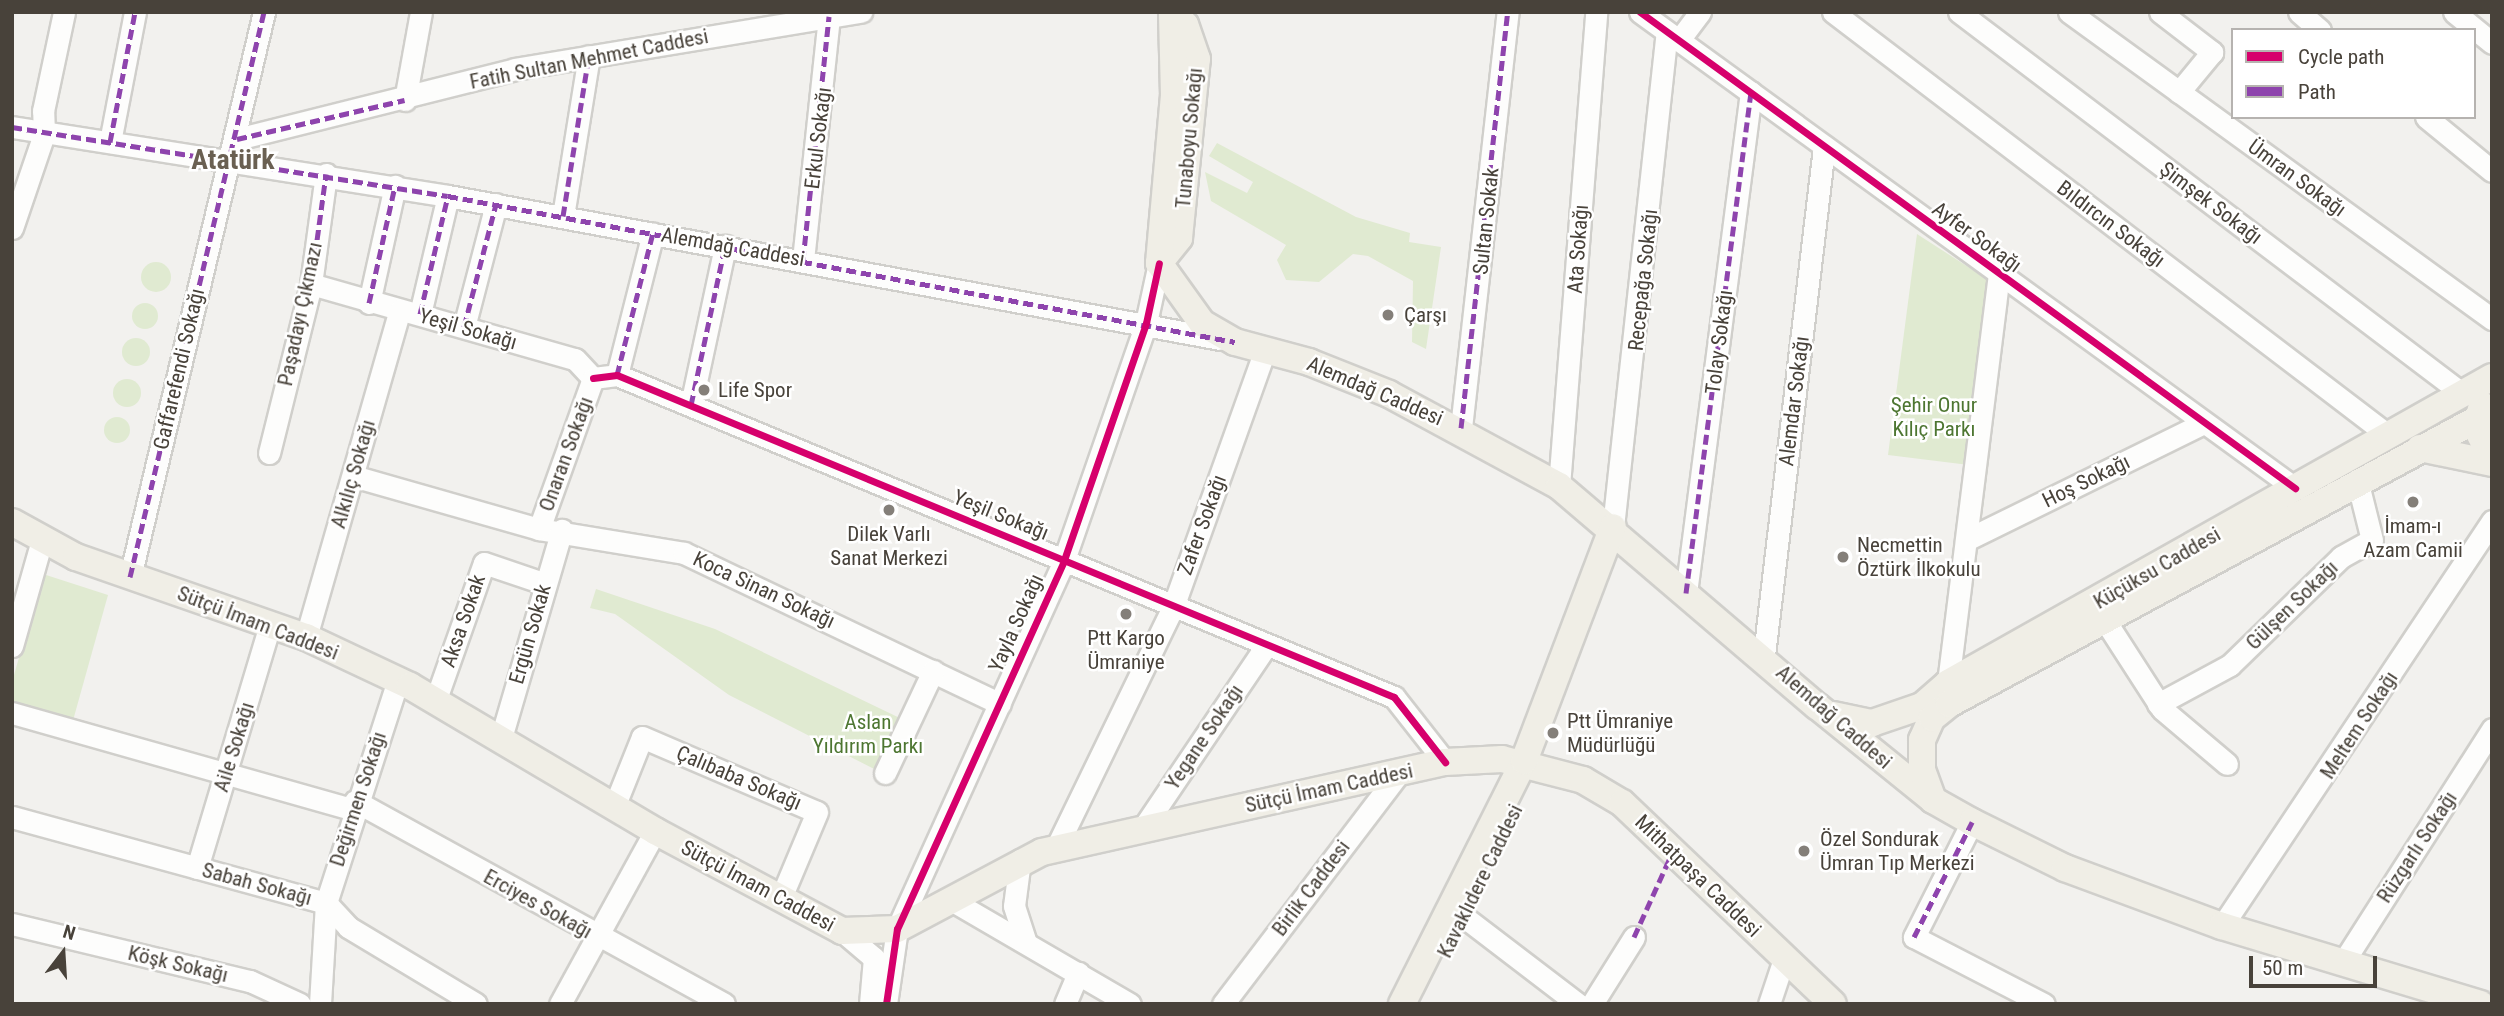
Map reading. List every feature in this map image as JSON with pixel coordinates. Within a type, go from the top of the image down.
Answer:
[{"type":"main road","name":"Tunaboyu Sokağı","points":[[1158,263],[1174,96],[1172,12]]},
{"type":"main road","name":"Alemdağ Caddesi","points":[[1158,263],[1202,323],[1235,342],[1309,362],[1461,428],[1559,486],[1613,527],[1686,593],[1764,655],[1816,706],[1933,800],[1972,822],[2065,868],[2222,926],[2481,1004]]},
{"type":"main road","name":"Küçüksu Caddesi","points":[[1933,800],[1922,770],[1922,740],[1932,718],[2106,622],[2302,498],[2388,435],[2492,377]]},
{"type":"main road","points":[[2492,384],[2487,422],[2478,436],[2492,461]]},
{"type":"main road","points":[[2463,394],[2487,422]]},
{"type":"main road","points":[[2437,408],[2487,422]]},
{"type":"main road","name":"Küçüksu Caddesi","points":[[1816,706],[1844,721],[1883,721],[1922,706],[1948,683],[2302,498],[2357,480],[2419,448],[2487,422]]},
{"type":"main road","points":[[2419,448],[2492,461]]},
{"type":"main road","name":"Sütçü İmam Caddesi","points":[[12,522],[42,540],[130,576],[306,637],[398,680],[436,699],[655,831],[842,931],[897,929],[1020,860],[1056,848],[1143,828],[1445,762],[1524,761],[1550,769]]},
{"type":"main road","name":"Kavaklıdere Caddesi","points":[[1420,1004],[1457,910],[1524,761],[1613,527]]},
{"type":"main road","name":"Kavaklıdere Caddesi","points":[[1402,1004],[1528,780],[1550,769]]},
{"type":"main road","name":"Mithatpaşa Caddesi","points":[[1550,769],[1622,803],[1833,1004]]},
{"type":"street","points":[[12,228],[44,134],[64,12]]},
{"type":"street","points":[[110,142],[135,12]]},
{"type":"street","points":[[229,162],[237,139],[264,12]]},
{"type":"street","points":[[405,100],[421,12]]},
{"type":"street","name":"Fatih Sultan Mehmet Caddesi","points":[[237,139],[728,22],[861,12]]},
{"type":"street","name":"Sultan Sokak","points":[[1461,428],[1508,12]]},
{"type":"street","name":"Ata Sokağı","points":[[1559,486],[1596,12]]},
{"type":"street","name":"Ayfer Sokağı","points":[[1640,12],[2204,423],[2302,498]]},
{"type":"street","points":[[1673,36],[1700,12]]},
{"type":"street","name":"Bıldırcın Sokağı","points":[[1833,12],[2388,435]]},
{"type":"street","name":"Şimşek Sokağı","points":[[1959,12],[2463,394]]},
{"type":"street","name":"Ümran Sokağı","points":[[2069,12],[2492,319]]},
{"type":"street","points":[[2160,12],[2212,52],[2179,92]]},
{"type":"street","points":[[2299,12],[2318,28]]},
{"type":"street","points":[[2454,12],[2474,28]]},
{"type":"street","name":"Erkul Sokağı","points":[[803,260],[828,16]]},
{"type":"street","points":[[2476,30],[2492,43]]},
{"type":"street","name":"Recepağa Sokağı","points":[[1613,527],[1673,36]]},
{"type":"street","points":[[563,216],[589,56]]},
{"type":"street","name":"Tolay Sokağı","points":[[1686,593],[1751,92]]},
{"type":"street","points":[[2428,119],[2492,171]]},
{"type":"street","name":"Alemdağ Caddesi","points":[[12,127],[229,162],[326,174],[1146,323],[1235,342]]},
{"type":"street","name":"Alemdar Sokağı","points":[[1764,655],[1824,147]]},
{"type":"street","name":"Gaffarefendi Sokağı","points":[[130,576],[229,162]]},
{"type":"street","name":"Paşadayı Çıkmazı","points":[[269,453],[311,284],[326,174]]},
{"type":"street","points":[[369,303],[396,187]]},
{"type":"street","name":"Alkılıç Sokağı","points":[[306,637],[353,476],[449,196]]},
{"type":"street","points":[[464,327],[496,204]]},
{"type":"street","points":[[617,375],[653,233]]},
{"type":"street","points":[[691,405],[724,246]]},
{"type":"street","name":"Tunaboyu Sokağı","points":[[1146,323],[1158,263]]},
{"type":"street","points":[[1948,683],[1999,275]]},
{"type":"street","name":"Yeşil Sokağı","points":[[311,284],[369,303],[575,359],[593,378],[617,375],[1064,559],[1265,647],[1394,697],[1445,762]]},
{"type":"street","name":"Yayla Sokağı","points":[[886,1004],[897,929],[1064,559],[1146,323]]},
{"type":"street","name":"Zafer Sokağı","points":[[1056,848],[1173,607],[1265,350]]},
{"type":"street","name":"Onaran Sokağı","points":[[539,529],[593,378]]},
{"type":"street","name":"Hoş Sokağı","points":[[1968,539],[2204,423]]},
{"type":"street","name":"Koca Sinan Sokağı","points":[[353,476],[539,529],[562,530],[695,557],[1000,704]]},
{"type":"street","name":"Gülşen Sokağı","points":[[2158,704],[2230,665],[2341,558],[2372,540],[2357,480]]},
{"type":"street","name":"Meltem Sokağı","points":[[2222,926],[2492,520]]},
{"type":"street","name":"Ergün Sokak","points":[[501,738],[543,583],[562,530]]},
{"type":"street","points":[[12,646],[42,540]]},
{"type":"street","name":"Aksa Sokak","points":[[436,699],[484,563],[543,583]]},
{"type":"street","points":[[2106,622],[2158,704],[2227,764]]},
{"type":"street","name":"Aile Sokağı","points":[[197,868],[270,625]]},
{"type":"street","name":"Yegane Sokağı","points":[[1143,828],[1265,647]]},
{"type":"street","points":[[885,772],[933,671]]},
{"type":"street","name":"Değirmen Sokağı","points":[[320,1004],[326,903],[353,805],[398,680]]},
{"type":"street","name":"Erciyes Sokağı","points":[[12,713],[225,774],[353,805],[724,1004]]},
{"type":"street","name":"Rüzgarlı Sokağı","points":[[2342,964],[2492,729]]},
{"type":"street","name":"Çalıbaba Sokağı","points":[[614,807],[642,737],[817,811],[780,900]]},
{"type":"street","name":"Birlik Caddesi","points":[[1223,1004],[1399,773]]},
{"type":"street","name":"Sabah Sokağı","points":[[12,817],[326,903],[348,927],[476,1004]]},
{"type":"street","points":[[1972,822],[1914,937],[2044,1004]]},
{"type":"street","points":[[560,1004],[655,831]]},
{"type":"street","points":[[1020,860],[1014,906],[1025,940]]},
{"type":"street","points":[[951,900],[1025,940],[1130,1004]]},
{"type":"street","points":[[1457,910],[1578,1004]]},
{"type":"street","name":"Köşk Sokağı","points":[[12,924],[250,981],[300,1004]]},
{"type":"street","points":[[842,931],[874,958],[870,1004]]},
{"type":"street","points":[[1592,1004],[1634,937]]},
{"type":"street","points":[[1769,1004],[1784,959]]},
{"type":"street","points":[[1065,1004],[1078,973]]},
{"type":"green space","points":[[1217,143],[1356,217],[1410,233],[1409,242],[1441,247],[1426,349],[1412,342],[1413,281],[1368,256],[1353,254],[1319,282],[1286,280],[1277,260],[1286,245],[1211,201],[1205,172],[1247,193],[1253,182],[1209,156]]},
{"type":"green space","name":"Şehir Onur Kılıç Parkı","points":[[1917,234],[1993,283],[1969,465],[1888,455]]},
{"type":"green space","points":[[156,262],[167,266],[171,277],[167,288],[156,292],[145,288],[141,277],[145,266]]},
{"type":"green space","points":[[145,303],[154,307],[158,316],[154,325],[145,329],[136,325],[132,316],[136,307]]},
{"type":"green space","points":[[136,338],[146,342],[150,352],[146,362],[136,366],[126,362],[122,352],[126,342]]},
{"type":"green space","points":[[127,379],[137,383],[141,393],[137,403],[127,407],[117,403],[113,393],[117,383]]},
{"type":"green space","points":[[117,417],[126,421],[130,430],[126,439],[117,443],[108,439],[104,430],[108,421]]},
{"type":"green space","points":[[43,574],[108,595],[72,724],[12,708],[12,682]]},
{"type":"green space","name":"Aslan Yıldırım Parkı","points":[[596,589],[715,629],[906,721],[882,773],[729,695],[615,614],[590,608]]},
{"type":"marked path","points":[[110,142],[135,12]]},
{"type":"marked path","points":[[130,577],[264,12]]},
{"type":"marked path","points":[[1461,428],[1508,12]]},
{"type":"marked path","points":[[803,260],[829,16]]},
{"type":"marked path","points":[[563,216],[589,56]]},
{"type":"marked path","points":[[1686,593],[1751,92]]},
{"type":"marked path","points":[[237,139],[405,100]]},
{"type":"marked path","points":[[12,127],[448,196],[1235,342]]},
{"type":"marked path","points":[[311,284],[326,174]]},
{"type":"marked path","points":[[369,303],[395,186]]},
{"type":"marked path","points":[[420,314],[448,196]]},
{"type":"marked path","points":[[464,327],[496,204]]},
{"type":"marked path","points":[[617,375],[653,233]]},
{"type":"marked path","points":[[691,405],[725,246]]},
{"type":"marked path","points":[[1914,937],[1972,822]]},
{"type":"marked path","points":[[1634,937],[1674,849]]},
{"type":"cycle path","points":[[1640,12],[2295,488]]},
{"type":"cycle path","points":[[886,1004],[897,929],[1064,560],[1146,323],[1159,263]]},
{"type":"cycle path","points":[[593,378],[617,375],[1394,697],[1445,762]]},
{"type":"place","name":"Çarşı","points":[[1388,315]]},
{"type":"place","name":"Life Spor","points":[[704,390]]},
{"type":"place","name":"İmam-ı Azam Camii","points":[[2413,502]]},
{"type":"place","name":"Dilek Varlı Sanat Merkezi","points":[[889,510]]},
{"type":"place","name":"Necmettin Öztürk İlkokulu","points":[[1843,557]]},
{"type":"place","name":"Ptt Kargo Ümraniye","points":[[1126,614]]},
{"type":"place","name":"Ptt Ümraniye Müdürlüğü","points":[[1553,733]]},
{"type":"place","name":"Özel Sondurak Ümran Tıp Merkezi","points":[[1804,851]]},
{"type":"district","name":"Atatürk","points":[[233,160]]}]
